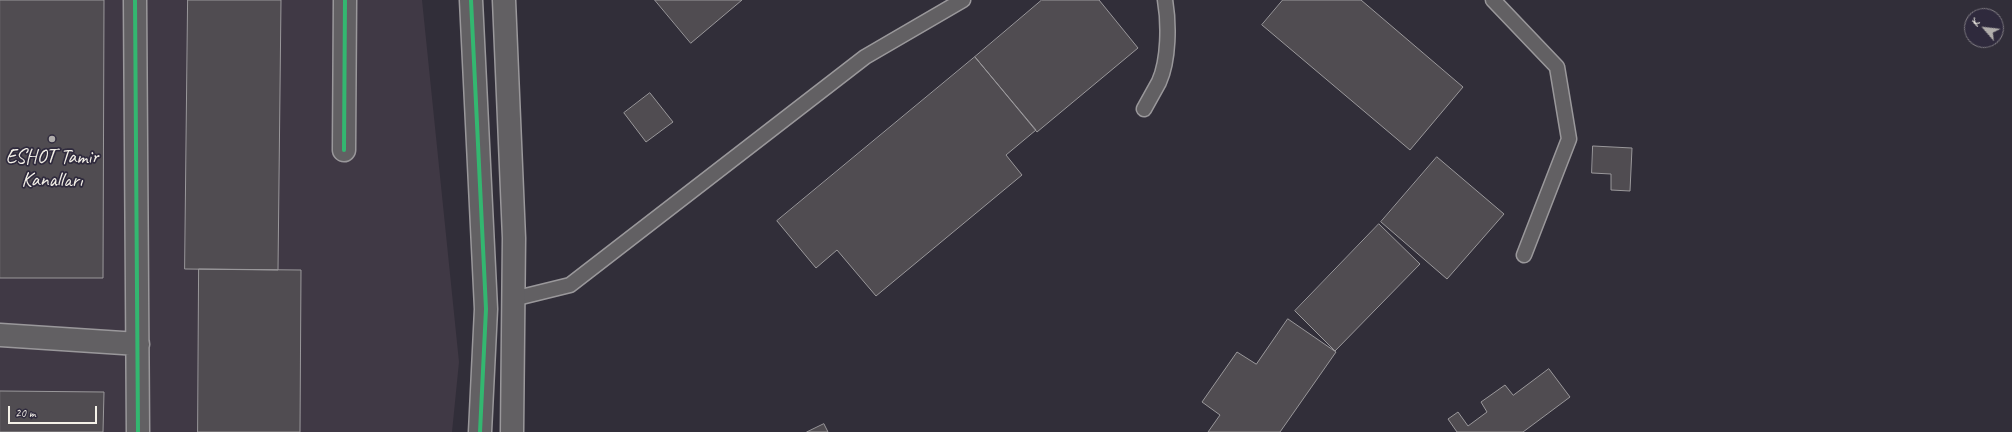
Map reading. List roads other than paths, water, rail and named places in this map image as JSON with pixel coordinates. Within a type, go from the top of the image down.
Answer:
[{"type":"street","points":[[135,0],[138,432]]},
{"type":"street","points":[[344,150],[345,0]]},
{"type":"street","points":[[471,0],[486,309],[480,432]]},
{"type":"street","points":[[504,0],[514,238],[512,432]]},
{"type":"street","points":[[0,335],[138,344]]},
{"type":"lane","points":[[513,299],[570,285],[865,57],[964,0]]},
{"type":"lane","points":[[1144,109],[1159,81],[1164,66],[1168,18],[1165,0]]},
{"type":"lane","points":[[1493,0],[1558,66],[1569,139],[1524,255]]},
{"type":"place","name":"ESHOT Tamir Kanalları","points":[[52,139]]}]
